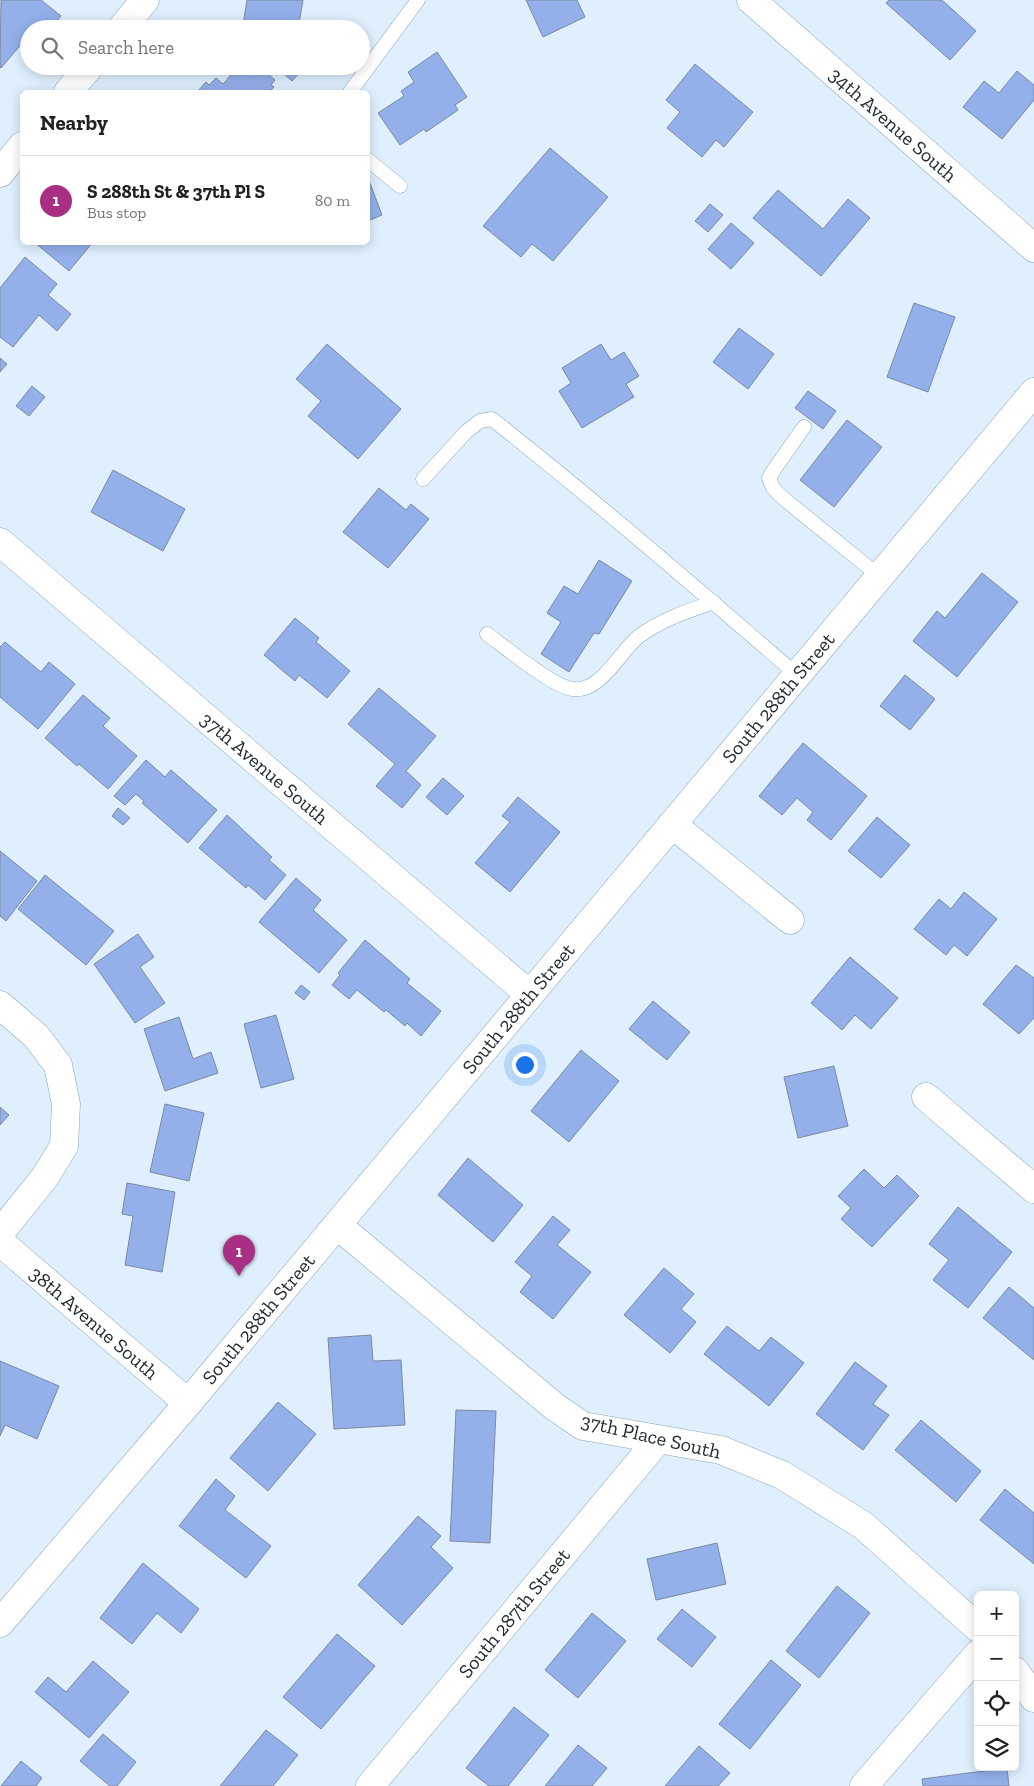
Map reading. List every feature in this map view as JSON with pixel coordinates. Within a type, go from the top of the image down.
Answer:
[{"type":"street","points":[[128,20],[145,0]]},
{"type":"street","name":"34th Avenue South","points":[[751,0],[1034,248]]},
{"type":"street","points":[[70,90],[82,75]]},
{"type":"street","points":[[0,173],[20,148]]},
{"type":"street","name":"South 288th Street","points":[[0,1622],[188,1403],[1034,392]]},
{"type":"street","name":"37th Avenue South","points":[[0,542],[529,994]]},
{"type":"street","points":[[672,824],[790,920]]},
{"type":"street","points":[[0,1006],[36,1036],[58,1065],[66,1104],[64,1146],[45,1176],[0,1233]]},
{"type":"street","points":[[926,1097],[1034,1189]]},
{"type":"street","name":"37th Place South","points":[[337,1225],[555,1407],[583,1426],[721,1450],[782,1475],[864,1526],[974,1624]]},
{"type":"street","name":"38th Avenue South","points":[[0,1242],[188,1403]]},
{"type":"street","name":"South 287th Street","points":[[370,1786],[658,1440]]},
{"type":"street","points":[[864,1786],[974,1659]]},
{"type":"street","points":[[1019,1677],[1034,1698]]},
{"type":"lane","points":[[370,65],[418,0]]},
{"type":"lane","points":[[351,90],[363,75]]},
{"type":"lane","points":[[370,162],[400,186]]},
{"type":"lane","points":[[423,479],[466,432],[480,421],[492,419],[714,602],[797,675]]},
{"type":"lane","points":[[804,427],[773,471],[770,478],[773,488],[879,576]]},
{"type":"lane","points":[[487,634],[556,683],[571,689],[582,690],[593,686],[639,637],[671,618],[714,602]]},
{"type":"building","points":[[1,0],[41,0],[61,16],[58,20],[20,20],[20,46],[0,67]]},
{"type":"building","points":[[247,0],[303,0],[300,20],[244,20]]},
{"type":"building","points":[[526,0],[577,0],[585,17],[543,37]]},
{"type":"building","points":[[889,0],[942,0],[976,31],[950,60],[886,3]]},
{"type":"building","points":[[437,52],[467,97],[455,105],[458,110],[426,132],[424,129],[400,145],[378,113],[404,96],[401,91],[414,82],[408,72]]},
{"type":"building","points":[[695,64],[753,112],[724,147],[716,140],[702,157],[667,128],[680,112],[666,100]]},
{"type":"building","points":[[1017,71],[1034,85],[1034,100],[1002,139],[963,107],[984,81],[999,93]]},
{"type":"building","points":[[231,75],[269,75],[275,80],[271,85],[274,87],[271,90],[199,90],[206,82],[209,85],[216,78],[223,84]]},
{"type":"building","points":[[285,75],[297,75],[292,81]]},
{"type":"building","points":[[550,148],[608,197],[553,261],[532,244],[521,257],[483,226]]},
{"type":"building","points":[[370,183],[382,215],[370,220]]},
{"type":"building","points":[[778,190],[823,229],[848,199],[870,218],[821,276],[753,218]]},
{"type":"building","points":[[710,204],[723,215],[708,232],[695,221]]},
{"type":"building","points":[[731,223],[754,243],[731,269],[708,249]]},
{"type":"building","points":[[38,245],[91,245],[69,271]]},
{"type":"building","points":[[25,257],[57,284],[48,295],[71,314],[57,331],[39,315],[13,347],[0,337],[0,288]]},
{"type":"building","points":[[914,303],[955,317],[928,392],[887,377]]},
{"type":"building","points":[[739,328],[774,354],[748,389],[713,362]]},
{"type":"building","points":[[327,344],[401,409],[358,459],[308,416],[321,401],[296,379]]},
{"type":"building","points":[[601,344],[611,360],[624,352],[639,376],[626,384],[634,397],[582,428],[559,391],[571,383],[562,368]]},
{"type":"building","points":[[0,358],[7,364],[0,372]]},
{"type":"building","points":[[32,386],[45,397],[29,416],[16,406]]},
{"type":"building","points":[[808,391],[836,411],[823,429],[795,408]]},
{"type":"building","points":[[847,420],[882,447],[834,507],[800,480]]},
{"type":"building","points":[[113,470],[185,509],[163,551],[91,512]]},
{"type":"building","points":[[379,488],[406,510],[411,504],[429,519],[388,568],[343,532]]},
{"type":"building","points":[[599,560],[632,581],[599,634],[594,633],[569,672],[541,654],[561,622],[547,613],[564,586],[578,594]]},
{"type":"building","points":[[982,573],[1018,602],[957,677],[913,641],[937,611],[945,618]]},
{"type":"building","points":[[295,618],[319,638],[316,642],[350,671],[327,698],[299,675],[295,681],[264,655]]},
{"type":"building","points":[[5,642],[41,672],[49,662],[75,684],[38,729],[0,697],[0,647]]},
{"type":"building","points":[[905,675],[935,699],[910,730],[880,706]]},
{"type":"building","points":[[379,688],[436,736],[406,771],[421,785],[402,808],[376,786],[395,764],[348,724]]},
{"type":"building","points":[[83,695],[110,718],[103,726],[137,756],[108,789],[79,764],[77,766],[45,738]]},
{"type":"building","points":[[803,743],[867,796],[831,840],[807,820],[813,812],[797,798],[782,815],[759,796]]},
{"type":"building","points":[[146,760],[165,777],[171,770],[217,810],[188,843],[142,803],[144,801],[136,794],[125,805],[114,796]]},
{"type":"building","points":[[443,778],[464,796],[447,815],[426,797]]},
{"type":"building","points":[[518,797],[560,832],[510,892],[475,863],[510,822],[502,816]]},
{"type":"building","points":[[118,808],[130,818],[123,825],[112,816]]},
{"type":"building","points":[[227,815],[272,857],[269,860],[286,875],[265,900],[248,885],[246,888],[199,848]]},
{"type":"building","points":[[877,817],[910,845],[881,878],[848,851]]},
{"type":"building","points":[[0,851],[37,881],[6,921],[0,916]]},
{"type":"building","points":[[45,875],[114,931],[86,965],[18,909]]},
{"type":"building","points":[[296,878],[321,900],[313,910],[347,940],[319,973],[259,922]]},
{"type":"building","points":[[964,892],[997,919],[967,956],[954,945],[946,955],[914,929],[939,899],[951,909]]},
{"type":"building","points":[[138,934],[154,957],[140,967],[165,1003],[135,1023],[94,964]]},
{"type":"building","points":[[365,940],[410,979],[407,983],[441,1011],[421,1036],[407,1023],[405,1026],[357,990],[349,999],[332,985],[340,975],[338,973]]},
{"type":"building","points":[[850,957],[898,998],[871,1029],[855,1015],[842,1030],[811,1003]]},
{"type":"building","points":[[1016,965],[1034,978],[1034,1018],[1019,1034],[983,1004]]},
{"type":"building","points":[[301,985],[310,992],[304,1000],[295,993]]},
{"type":"building","points":[[653,1001],[690,1032],[667,1060],[629,1029]]},
{"type":"building","points":[[276,1015],[294,1079],[261,1088],[244,1024]]},
{"type":"building","points":[[179,1017],[193,1059],[211,1052],[218,1073],[165,1091],[144,1029]]},
{"type":"building","points":[[581,1050],[619,1081],[569,1142],[531,1111]]},
{"type":"building","points":[[834,1066],[848,1126],[798,1138],[784,1077]]},
{"type":"building","points":[[165,1104],[204,1113],[189,1181],[150,1172]]},
{"type":"building","points":[[0,1107],[9,1115],[0,1125]]},
{"type":"building","points":[[468,1158],[523,1205],[493,1242],[438,1195]]},
{"type":"building","points":[[864,1169],[884,1188],[897,1175],[919,1196],[872,1247],[841,1219],[851,1208],[838,1196]]},
{"type":"building","points":[[127,1183],[175,1192],[162,1272],[125,1265],[133,1216],[122,1214]]},
{"type":"building","points":[[958,1207],[1012,1252],[968,1308],[933,1280],[949,1260],[929,1244]]},
{"type":"building","points":[[553,1216],[570,1230],[557,1245],[591,1272],[553,1319],[520,1292],[532,1276],[515,1262]]},
{"type":"building","points":[[664,1268],[694,1294],[681,1309],[696,1322],[670,1353],[624,1315]]},
{"type":"building","points":[[1009,1287],[1034,1308],[1034,1360],[983,1318]]},
{"type":"building","points":[[727,1326],[759,1351],[771,1337],[804,1363],[769,1406],[704,1354]]},
{"type":"building","points":[[371,1335],[373,1361],[401,1360],[405,1425],[334,1429],[328,1338]]},
{"type":"building","points":[[0,1361],[59,1386],[37,1439],[5,1425],[0,1436]]},
{"type":"building","points":[[855,1362],[887,1386],[873,1404],[889,1415],[863,1450],[816,1414]]},
{"type":"building","points":[[278,1402],[316,1434],[268,1491],[230,1458]]},
{"type":"building","points":[[456,1410],[496,1411],[490,1543],[450,1541]]},
{"type":"building","points":[[921,1420],[981,1471],[956,1502],[895,1450]]},
{"type":"building","points":[[216,1479],[235,1496],[225,1510],[271,1546],[246,1578],[179,1526]]},
{"type":"building","points":[[1005,1489],[1034,1513],[1034,1564],[980,1520]]},
{"type":"building","points":[[418,1516],[441,1536],[431,1547],[453,1568],[402,1625],[358,1585]]},
{"type":"building","points":[[717,1543],[726,1584],[656,1600],[647,1559]]},
{"type":"building","points":[[143,1563],[199,1609],[181,1633],[157,1613],[132,1644],[100,1618]]},
{"type":"building","points":[[837,1586],[870,1613],[819,1678],[786,1651]]},
{"type":"building","points":[[682,1609],[716,1637],[692,1667],[657,1639]]},
{"type":"building","points":[[592,1613],[626,1641],[578,1698],[545,1670]]},
{"type":"building","points":[[337,1634],[375,1666],[321,1729],[283,1697]]},
{"type":"building","points":[[771,1660],[801,1685],[750,1749],[719,1724]]},
{"type":"building","points":[[93,1661],[129,1692],[89,1738],[35,1692],[48,1677],[66,1692]]},
{"type":"building","points":[[514,1707],[549,1735],[508,1786],[489,1786],[466,1768]]},
{"type":"building","points":[[266,1730],[298,1755],[273,1786],[220,1786]]},
{"type":"building","points":[[103,1734],[136,1762],[117,1786],[110,1786],[80,1761]]},
{"type":"building","points":[[578,1745],[607,1768],[592,1786],[545,1786]]},
{"type":"building","points":[[699,1746],[730,1773],[718,1786],[665,1786]]},
{"type":"building","points":[[21,1761],[42,1778],[36,1786],[1,1786]]},
{"type":"building","points":[[984,1771],[1007,1771],[1009,1786],[923,1786],[922,1779]]},
{"type":"place","name":"S 288th St & 37th Pl S","points":[[239,1276]]}]
